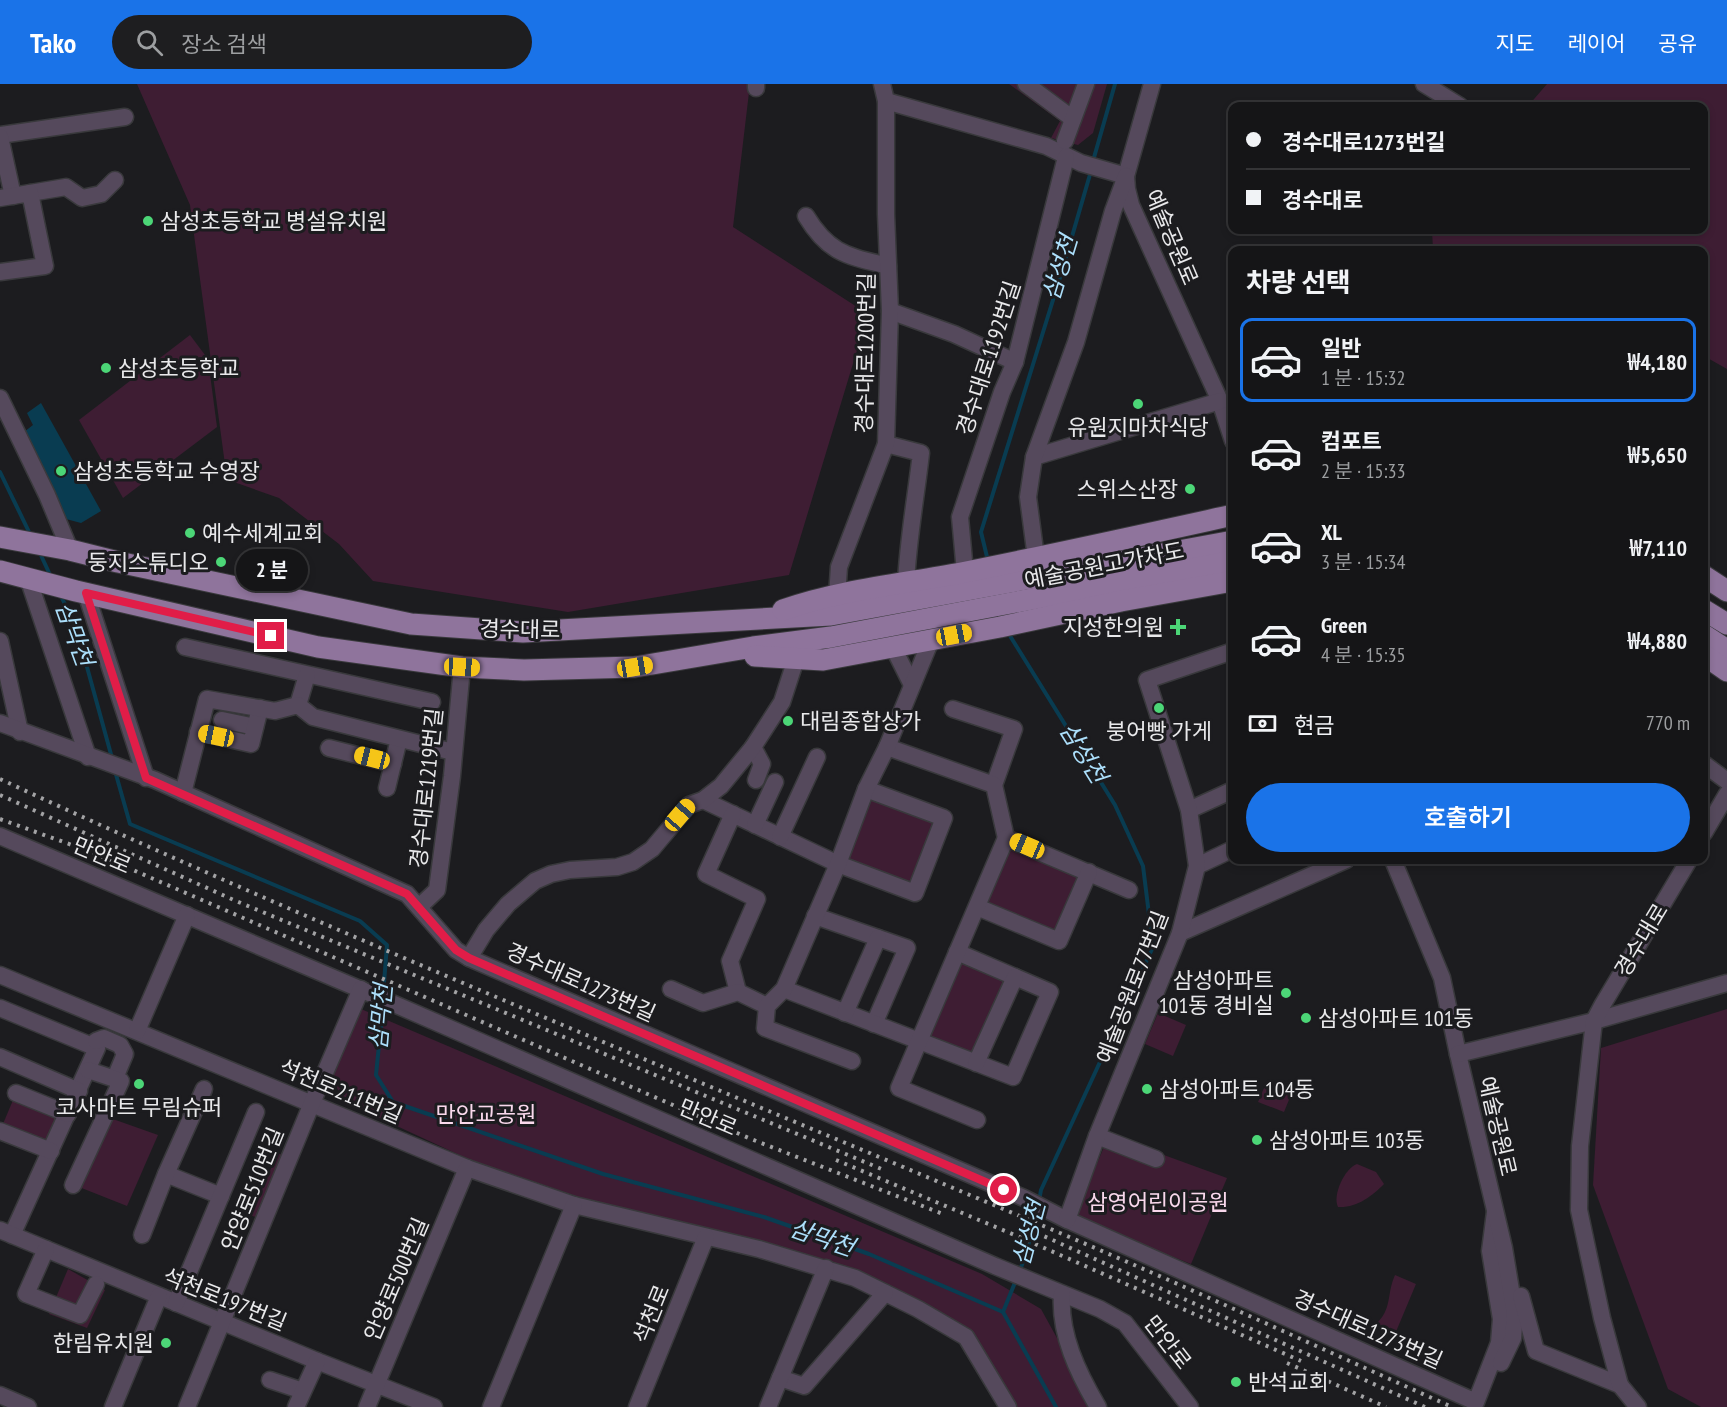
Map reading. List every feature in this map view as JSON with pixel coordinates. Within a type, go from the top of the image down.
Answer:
[{"type":"main road","points":[[757,619],[804,603],[906,583],[972,585],[1029,559],[1228,516]]},
{"type":"main road","name":"경수대로","points":[[2,537],[411,624],[523,632],[831,615],[972,585]]},
{"type":"main road","name":"예술공원고가차도","points":[[972,585],[1228,542]]},
{"type":"main road","name":"예술공원고가차도","points":[[972,585],[1228,561]]},
{"type":"main road","points":[[0,571],[30,579]]},
{"type":"main road","name":"경수대로","points":[[30,579],[318,647],[462,667],[524,670],[635,667],[831,637],[972,585]]},
{"type":"main road","points":[[718,653],[823,660],[1228,582]]},
{"type":"main road","points":[[1708,612],[1727,624]]},
{"type":"main road","points":[[1708,638],[1727,650]]},
{"type":"main road","points":[[1708,658],[1727,671]]},
{"type":"street","name":"경수대로1200번길","points":[[837,596],[839,567],[886,444],[890,310],[886,101],[882,84]]},
{"type":"street","points":[[1026,84],[1073,119]]},
{"type":"street","name":"경수대로1192번길","points":[[972,585],[960,517],[1002,392],[1015,362],[1071,154],[1073,119],[1086,84]]},
{"type":"street","name":"예술공원로","points":[[1152,84],[1120,174],[1131,205],[1220,401],[1228,426]]},
{"type":"street","points":[[1424,84],[1453,102]]},
{"type":"street","points":[[886,101],[1046,146],[1120,174],[1113,211],[1076,342],[1034,456],[1028,497],[1029,559]]},
{"type":"street","points":[[115,180],[101,194],[82,198],[66,187],[7,197],[0,136],[125,117]]},
{"type":"street","points":[[0,272],[45,266],[30,193]]},
{"type":"street","points":[[806,216],[815,231],[828,245],[842,254],[888,266]]},
{"type":"street","points":[[890,310],[954,334],[1015,362]]},
{"type":"street","points":[[0,398],[47,495],[70,550]]},
{"type":"street","points":[[1034,456],[1220,401]]},
{"type":"street","points":[[886,444],[921,453],[917,492],[910,524],[906,583]]},
{"type":"street","points":[[30,579],[91,758]]},
{"type":"street","points":[[81,592],[144,777]]},
{"type":"street","points":[[852,1061],[765,1028],[767,1006],[784,989],[838,864],[866,789],[887,747],[931,640]]},
{"type":"street","points":[[0,641],[20,732]]},
{"type":"street","points":[[186,647],[432,702]]},
{"type":"street","points":[[893,647],[912,685]]},
{"type":"street","name":"예술공원로77번길","points":[[1065,1219],[1180,933],[1197,866],[1190,810],[1147,680],[1228,653]]},
{"type":"street","points":[[469,958],[486,930],[508,904],[535,881],[551,874],[570,870],[617,867],[633,862],[652,849],[689,805],[703,800],[721,786],[753,747],[782,702],[796,659]]},
{"type":"street","name":"경수대로1219번길","points":[[419,907],[437,890],[452,776],[462,667]]},
{"type":"street","points":[[298,705],[307,675]]},
{"type":"street","points":[[183,794],[207,699],[275,711],[298,705]]},
{"type":"street","points":[[298,705],[314,717],[453,752]]},
{"type":"street","points":[[198,732],[250,744],[260,708]]},
{"type":"street","points":[[953,709],[1014,729],[994,785],[1006,838],[899,1088],[977,1120]]},
{"type":"street","points":[[222,720],[255,727]]},
{"type":"street","points":[[0,723],[91,758]]},
{"type":"street","points":[[387,788],[399,739]]},
{"type":"street","points":[[753,747],[762,764],[756,780]]},
{"type":"street","points":[[887,747],[994,785]]},
{"type":"street","points":[[329,748],[393,764]]},
{"type":"street","points":[[780,837],[817,757]]},
{"type":"street","name":"경수대로1273번길","points":[[91,758],[144,777],[407,894],[456,950],[469,958],[869,1127],[1065,1219],[1476,1402],[1499,1343],[1501,1319],[1490,1251],[1495,1212]]},
{"type":"street","points":[[1708,768],[1727,781]]},
{"type":"street","points":[[755,825],[775,782]]},
{"type":"street","points":[[703,800],[838,864],[915,893],[944,818],[866,789]]},
{"type":"street","points":[[1190,810],[1228,792]]},
{"type":"street","points":[[1708,826],[1727,794]]},
{"type":"street","points":[[733,814],[706,874],[757,899],[730,961],[738,993]]},
{"type":"street","name":"만안로","points":[[0,836],[365,991],[995,1266],[1100,1309],[1125,1323],[1190,1407]]},
{"type":"street","points":[[1006,838],[1129,890]]},
{"type":"street","points":[[1197,866],[1228,851]]},
{"type":"street","points":[[1180,933],[1337,864]]},
{"type":"street","name":"예술공원로","points":[[1396,864],[1442,978],[1504,1248],[1515,1314],[1513,1338],[1482,1404]]},
{"type":"street","name":"경수대로","points":[[1594,1021],[1683,864]]},
{"type":"street","points":[[977,907],[1059,942],[1089,872]]},
{"type":"street","points":[[137,1031],[187,915]]},
{"type":"street","points":[[815,916],[907,948],[874,1024]]},
{"type":"street","points":[[845,1013],[878,938]]},
{"type":"street","points":[[784,989],[1013,1077],[1050,992],[957,952]]},
{"type":"street","name":"석천로211번길","points":[[0,975],[467,1168],[574,1205],[759,1249],[855,1278],[966,1337],[1008,1407]]},
{"type":"street","points":[[976,1063],[1015,977]]},
{"type":"street","points":[[1458,1054],[1594,1021],[1727,983]]},
{"type":"street","points":[[671,989],[703,1003],[738,993],[767,1006]]},
{"type":"street","name":"안양로510번길","points":[[187,1407],[312,1103],[365,991]]},
{"type":"street","points":[[0,1008],[98,1048],[51,1151],[3,1237]]},
{"type":"street","points":[[1594,1021],[1580,1146],[1579,1210],[1602,1318],[1620,1385],[1638,1407]]},
{"type":"street","points":[[96,1041],[104,1038],[120,1045],[125,1054],[115,1078]]},
{"type":"street","points":[[687,1042],[869,1127],[927,1145]]},
{"type":"street","points":[[0,1057],[79,1091]]},
{"type":"street","points":[[73,1185],[121,1080],[88,1070]]},
{"type":"street","points":[[142,1235],[204,1089]]},
{"type":"street","points":[[16,1094],[68,1114]]},
{"type":"street","points":[[176,1304],[256,1112]]},
{"type":"street","points":[[0,1131],[51,1151]]},
{"type":"street","points":[[1097,1136],[1156,1159]]},
{"type":"street","name":"안양로500번길","points":[[367,1407],[467,1168]]},
{"type":"street","points":[[166,1174],[221,1196]]},
{"type":"street","points":[[491,1407],[574,1205]]},
{"type":"street","points":[[1495,1212],[1508,1238],[1536,1351],[1620,1385]]},
{"type":"street","name":"석천로197번길","points":[[3,1237],[45,1249],[434,1407]]},
{"type":"street","name":"석천로","points":[[637,1407],[706,1237]]},
{"type":"street","points":[[45,1249],[26,1294],[80,1315],[96,1284]]},
{"type":"street","points":[[768,1407],[826,1268]]},
{"type":"street","points":[[780,1378],[804,1386],[885,1293]]},
{"type":"street","points":[[1062,1294],[1062,1323],[1085,1384],[1098,1407]]},
{"type":"street","points":[[113,1407],[159,1296]]},
{"type":"street","points":[[296,1407],[317,1361]]},
{"type":"street","points":[[270,1380],[303,1391]]},
{"type":"street","points":[[0,1395],[28,1407]]},
{"type":"green space","points":[[137,84],[750,84],[733,227],[868,314],[789,575],[568,612],[373,581],[339,544],[279,498],[231,481],[226,472],[190,205]]},
{"type":"green space","points":[[1009,84],[1107,84],[1093,133],[1078,145],[1051,138],[1060,121]]},
{"type":"green space","points":[[1547,84],[1727,84],[1727,369],[1708,358],[1708,246],[1433,246],[1432,234],[1708,234],[1708,102],[1531,102]]},
{"type":"green space","points":[[190,335],[208,359],[217,427],[123,498],[79,420]]},
{"type":"green space","points":[[866,789],[944,818],[915,893],[838,864]]},
{"type":"green space","points":[[1006,838],[1089,872],[1059,941],[977,907]]},
{"type":"green space","points":[[957,952],[1015,977],[976,1063],[919,1041]]},
{"type":"green space","name":"만안교공원","points":[[361,1009],[982,1274],[1041,1309],[1095,1407],[1014,1407],[971,1331],[887,1288],[617,1210],[468,1159],[345,1102],[332,1079]]},
{"type":"green space","points":[[1727,1009],[1727,1407],[1701,1407],[1668,1389],[1593,1185],[1601,1048]]},
{"type":"green space","points":[[1158,1013],[1186,1025],[1173,1056],[1145,1044]]},
{"type":"green space","points":[[1267,1081],[1293,1090],[1284,1112],[1258,1102]]},
{"type":"green space","points":[[16,1093],[68,1114],[51,1151],[0,1131]]},
{"type":"green space","points":[[110,1118],[158,1135],[127,1206],[79,1187]]},
{"type":"green space","name":"삼영어린이공원","points":[[1109,1135],[1227,1178],[1191,1264],[1074,1218]]},
{"type":"green space","points":[[278,1153],[284,1156],[258,1218],[250,1215]]},
{"type":"green space","points":[[1357,1164],[1376,1172],[1384,1184],[1369,1197],[1352,1206],[1338,1207],[1337,1196],[1341,1182],[1348,1171]]},
{"type":"green space","points":[[68,1269],[105,1290],[87,1328],[49,1314]]},
{"type":"green space","points":[[1395,1275],[1416,1284],[1395,1334],[1375,1325],[1387,1307]]},
{"type":"water","name":"삼성초등학교 수영장","points":[[41,403],[101,511],[81,523],[66,519],[24,432],[33,425],[27,413]]},
{"type":"waterway","name":"삼성천","points":[[1093,161],[1115,84]]},
{"type":"waterway","name":"삼성천","points":[[988,561],[981,532],[1091,171]]},
{"type":"waterway","name":"삼막천","points":[[0,472],[31,536]]},
{"type":"waterway","name":"삼막천","points":[[39,551],[51,577]]},
{"type":"waterway","name":"삼막천","points":[[60,594],[76,627],[112,758]]},
{"type":"waterway","name":"삼성천","points":[[1007,631],[1115,805],[1143,866],[1153,947],[1041,1190],[1039,1201]]},
{"type":"waterway","name":"삼막천","points":[[115,771],[130,824],[360,921],[387,945],[383,995]]},
{"type":"waterway","name":"삼막천","points":[[383,1005],[376,1075],[393,1102],[603,1174],[764,1217],[869,1254],[1003,1312]]},
{"type":"waterway","name":"삼성천","points":[[1020,1270],[1036,1211]]},
{"type":"waterway","name":"삼성천","points":[[1016,1280],[1003,1312],[1056,1407]]},
{"type":"railway","points":[[0,779],[131,839],[528,1011],[1109,1254],[1452,1407]]},
{"type":"railway","points":[[0,795],[236,901],[884,1170]]},
{"type":"railway","points":[[0,819],[94,853],[751,1139],[943,1214]]},
{"type":"railway","points":[[836,1160],[1017,1236],[1301,1361]]},
{"type":"railway","points":[[1028,1229],[1425,1407]]},
{"type":"railway","points":[[1287,1363],[1386,1407]]},
{"type":"place","name":"삼성초등학교 병설유치원","points":[[148,221]]},
{"type":"place","name":"삼성초등학교","points":[[106,368]]},
{"type":"place","name":"유원지마차식당","points":[[1138,404]]},
{"type":"place","name":"삼성초등학교 수영장","points":[[61,471]]},
{"type":"place","name":"스위스산장","points":[[1190,489]]},
{"type":"place","name":"예수세계교회","points":[[190,533]]},
{"type":"place","name":"둥지스튜디오","points":[[221,562]]},
{"type":"place","name":"지성한의원","points":[[1178,627]]},
{"type":"place","name":"붕어빵 가게","points":[[1159,708]]},
{"type":"place","name":"대림종합상가","points":[[788,721]]},
{"type":"place","name":"삼성아파트 101동 경비실","points":[[1286,993]]},
{"type":"place","name":"삼성아파트 101동","points":[[1306,1018]]},
{"type":"place","name":"코사마트 무림슈퍼","points":[[139,1084]]},
{"type":"place","name":"삼성아파트 104동","points":[[1147,1089]]},
{"type":"place","name":"삼성아파트 103동","points":[[1257,1140]]},
{"type":"place","name":"한림유치원","points":[[166,1343]]},
{"type":"place","name":"반석교회","points":[[1236,1382]]},
{"type":"route","points":[[271,636],[86,593],[146,778],[155,780],[407,894],[456,950],[469,958],[1004,1190]]}]
